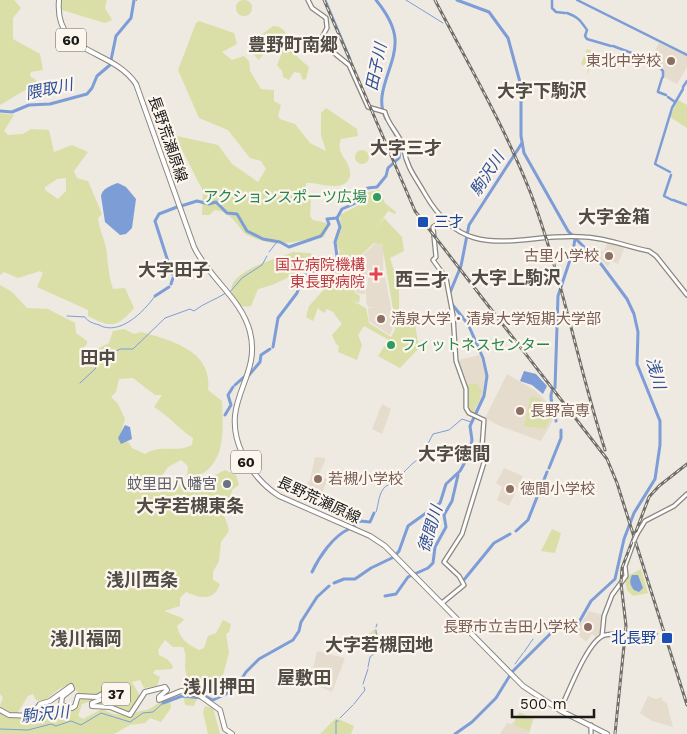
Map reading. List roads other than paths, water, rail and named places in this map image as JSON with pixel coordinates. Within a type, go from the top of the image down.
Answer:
[{"type":"main road","name":"長野荒瀬原線","points":[[59,0],[59,21],[68,37],[127,73],[136,84],[192,244],[200,259],[244,316],[252,344],[250,366],[235,410],[233,423],[236,440],[251,470],[262,484],[279,496],[370,536],[393,552],[528,690],[560,710],[608,734]]},
{"type":"main road","points":[[308,0],[312,8],[326,18],[327,28],[321,39],[324,45],[349,65],[368,107],[382,111],[402,146],[404,158],[411,171],[435,211],[443,220],[466,235],[498,242],[535,238],[576,237],[605,240],[652,252],[687,295]]},
{"type":"main road","points":[[442,603],[464,585],[459,576],[444,562],[462,534],[486,454],[482,447],[485,423],[469,413],[466,408],[466,389],[456,361],[452,315],[446,278],[433,260],[436,257],[433,227],[443,220]]},
{"type":"main road","points":[[602,636],[604,616],[612,595],[626,576],[625,566],[644,520],[674,506],[687,494]]},
{"type":"main road","points":[[560,710],[594,643],[602,636],[655,634]]},
{"type":"main road","name":"37","points":[[0,710],[9,715],[32,716],[40,704],[50,701],[70,686],[72,688],[62,696],[61,705],[73,707],[78,696],[97,697],[114,688],[116,689],[116,694],[92,703],[92,706],[110,707],[129,715],[148,690],[167,688],[166,692],[158,697],[161,700],[181,691],[204,698],[220,710],[225,729],[232,734]]},
{"type":"main road","points":[[590,734],[591,725]]},
{"type":"water","points":[[118,183],[126,187],[136,199],[132,228],[126,234],[120,235],[105,222],[101,196],[105,189]]},
{"type":"water","points":[[524,371],[536,374],[547,386],[543,394],[532,385],[520,381]]},
{"type":"water","points":[[125,425],[130,427],[132,439],[121,444],[118,438]]},
{"type":"water","points":[[632,575],[638,575],[643,588],[639,592],[634,590],[631,585],[630,579]]},
{"type":"waterway","name":"隈取川","points":[[0,111],[12,112],[29,105],[50,104],[87,94],[97,76],[110,65],[116,36],[131,18],[134,0]]},
{"type":"waterway","points":[[326,0],[351,59],[349,63]]},
{"type":"waterway","name":"田子川","points":[[376,0],[391,23],[395,39],[395,49],[383,89],[382,109],[386,119]]},
{"type":"waterway","points":[[406,0],[443,23]]},
{"type":"waterway","name":"浅川","points":[[455,734],[472,722],[496,698],[512,672],[555,629],[578,624],[591,601],[615,579],[624,539],[634,513],[655,479],[660,445],[660,421],[637,364],[638,332],[634,314],[627,299],[601,264],[568,231],[524,153],[521,136],[521,86],[508,38],[489,12],[457,0]]},
{"type":"waterway","points":[[552,0],[552,8],[556,12],[565,13]]},
{"type":"waterway","points":[[577,0],[687,55]]},
{"type":"waterway","points":[[567,13],[576,18],[587,30],[585,36],[587,39],[611,46]]},
{"type":"waterway","points":[[613,46],[653,61],[663,71],[663,77]]},
{"type":"waterway","points":[[658,91],[662,78]]},
{"type":"waterway","points":[[683,87],[687,81]]},
{"type":"waterway","points":[[670,172],[655,164],[672,108],[683,89]]},
{"type":"waterway","points":[[658,92],[666,95]]},
{"type":"waterway","points":[[668,97],[675,102]]},
{"type":"waterway","name":"田子川","points":[[337,218],[342,209],[358,202],[363,191],[368,188],[377,187],[386,176],[388,168],[399,158],[401,144],[391,127]]},
{"type":"waterway","name":"駒沢川","points":[[449,295],[461,266],[469,225],[522,143]]},
{"type":"waterway","points":[[671,175],[664,196],[672,200]]},
{"type":"waterway","points":[[673,200],[687,205]]},
{"type":"waterway","name":"田子川","points":[[181,206],[197,201],[209,204],[216,202],[227,213],[237,214],[247,231],[263,239],[280,242],[289,247],[321,236],[329,224],[327,219],[337,218]]},
{"type":"waterway","points":[[172,274],[155,221],[159,214],[177,207]]},
{"type":"waterway","points":[[273,347],[278,318],[297,293],[303,276],[338,264],[335,242],[340,227],[337,218]]},
{"type":"waterway","points":[[555,388],[558,296],[573,251],[575,239]]},
{"type":"waterway","points":[[269,252],[277,242]]},
{"type":"waterway","points":[[230,292],[242,278],[262,265],[267,256]]},
{"type":"waterway","points":[[171,284],[173,278]]},
{"type":"waterway","points":[[155,296],[169,287]]},
{"type":"waterway","points":[[80,383],[95,369],[101,356],[121,349],[133,349],[165,318],[190,309],[194,311],[226,293]]},
{"type":"waterway","points":[[67,316],[85,317],[93,323],[107,328],[115,328],[137,316],[155,296]]},
{"type":"waterway","name":"駒沢川","points":[[334,583],[344,579],[355,579],[371,568],[394,557],[399,551],[408,526],[440,503],[446,484],[460,471],[469,455],[472,440],[470,426],[484,396],[487,376],[483,358],[468,324],[451,303]]},
{"type":"waterway","points":[[249,375],[260,362],[261,355],[270,349]]},
{"type":"waterway","points":[[235,385],[244,377]]},
{"type":"waterway","points":[[225,415],[231,405],[228,395],[233,387]]},
{"type":"waterway","points":[[552,391],[551,398],[556,421]]},
{"type":"waterway","points":[[376,512],[383,489],[388,485],[402,481],[404,472],[420,459],[433,434],[449,430],[462,419],[471,422]]},
{"type":"waterway","points":[[549,468],[561,438],[561,430]]},
{"type":"waterway","points":[[516,531],[528,520],[547,472]]},
{"type":"waterway","name":"徳間川","points":[[385,596],[396,594],[408,577],[428,568],[433,563],[435,547],[446,527],[444,515],[452,501],[458,475]]},
{"type":"waterway","points":[[353,527],[360,521],[370,522],[374,513]]},
{"type":"waterway","points":[[312,572],[327,548],[337,537],[349,529]]},
{"type":"waterway","points":[[463,581],[494,543],[510,534]]},
{"type":"waterway","name":"駒沢川","points":[[163,703],[182,696],[203,698],[205,696],[213,700],[226,694],[239,683],[246,672],[259,659],[293,640],[299,631],[301,622],[317,597],[329,586]]},
{"type":"waterway","points":[[376,630],[377,645]]},
{"type":"waterway","points":[[524,652],[533,639]]},
{"type":"waterway","points":[[375,652],[376,648]]},
{"type":"waterway","points":[[368,667],[370,657],[375,653]]},
{"type":"waterway","points":[[515,664],[523,653]]},
{"type":"waterway","points":[[363,684],[368,669]]},
{"type":"waterway","points":[[354,704],[365,690],[364,687]]},
{"type":"waterway","name":"駒沢川","points":[[0,729],[28,730],[51,724],[56,726],[71,721],[81,725],[101,713],[130,722],[143,713],[153,712],[163,703]]},
{"type":"waterway","points":[[340,718],[353,705]]},
{"type":"waterway","points":[[336,734],[336,721],[338,721]]},
{"type":"railway","points":[[324,0],[415,211],[607,459],[617,483],[687,705]]},
{"type":"railway","points":[[435,0],[498,120],[531,194],[552,257],[605,450]]},
{"type":"railway","points":[[615,734],[626,626],[621,583],[622,568],[649,497],[659,486],[687,464]]},
{"type":"place","name":"東北中学校","points":[[671,61]]},
{"type":"place","name":"アクションスポーツ広場","points":[[377,197]]},
{"type":"place","name":"三才","points":[[423,222]]},
{"type":"place","name":"古里小学校","points":[[609,256]]},
{"type":"place","name":"国立病院機構 東長野病院","points":[[376,274]]},
{"type":"place","name":"清泉大学・清泉大学短期大学部","points":[[381,319]]},
{"type":"place","name":"フィットネスセンター","points":[[391,345]]},
{"type":"place","name":"長野高専","points":[[520,411]]},
{"type":"place","name":"若槻小学校","points":[[318,479]]},
{"type":"place","name":"蚊里田八幡宮","points":[[227,484]]},
{"type":"place","name":"徳間小学校","points":[[510,489]]},
{"type":"place","name":"長野市立吉田小学校","points":[[588,627]]},
{"type":"place","name":"北長野","points":[[667,638]]},
{"type":"district","name":"豊野町南郷","points":[[293,44]]},
{"type":"district","name":"大字下駒沢","points":[[542,90]]},
{"type":"district","name":"大字三才","points":[[406,147]]},
{"type":"district","name":"大字金箱","points":[[614,216]]},
{"type":"district","name":"大字田子","points":[[174,269]]},
{"type":"district","name":"大字上駒沢","points":[[516,277]]},
{"type":"district","name":"西三才","points":[[422,279]]},
{"type":"district","name":"田中","points":[[98,357]]},
{"type":"district","name":"大字徳間","points":[[454,453]]},
{"type":"district","name":"大字若槻東条","points":[[190,505]]},
{"type":"district","name":"浅川西条","points":[[142,579]]},
{"type":"district","name":"浅川福岡","points":[[86,638]]},
{"type":"district","name":"大字若槻団地","points":[[379,644]]},
{"type":"district","name":"屋敷田","points":[[304,677]]},
{"type":"district","name":"浅川押田","points":[[219,686]]}]
